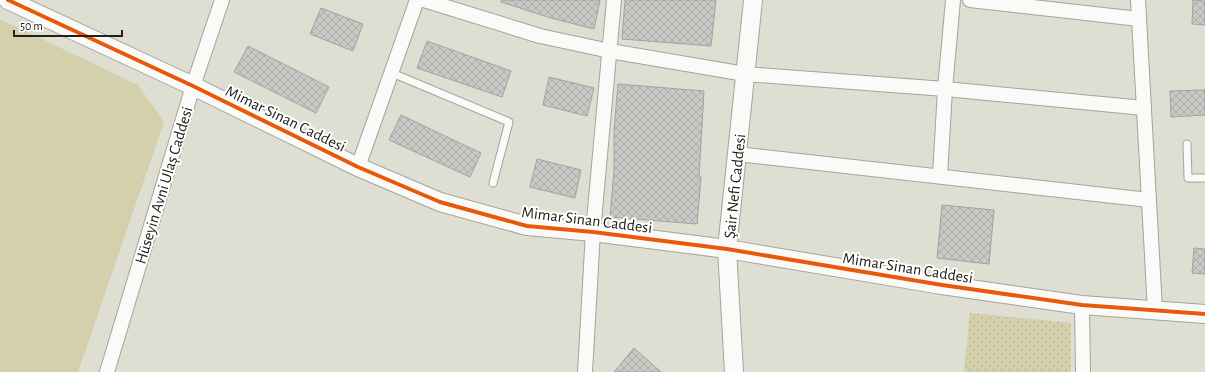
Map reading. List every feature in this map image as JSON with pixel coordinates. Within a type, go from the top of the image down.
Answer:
[{"type":"street","name":"Mimar Sinan Caddesi","points":[[8,0],[193,86],[358,167],[440,202],[527,226],[593,232],[727,249],[934,284],[1082,305],[1205,314]]},
{"type":"street","name":"Hüseyin Avni Ulaş Caddesi","points":[[107,372],[193,86],[222,0]]},
{"type":"street","points":[[358,167],[417,0]]},
{"type":"street","points":[[424,0],[540,36],[610,51],[746,74],[945,89],[1144,108]]},
{"type":"street","points":[[585,372],[593,232],[614,0]]},
{"type":"street","name":"Şair Nefi Caddesi","points":[[734,372],[727,249],[753,0]]},
{"type":"street","points":[[940,176],[945,89],[953,0]]},
{"type":"street","points":[[970,0],[1139,19]]},
{"type":"street","points":[[1138,0],[1155,310]]},
{"type":"street","points":[[738,154],[1149,200]]},
{"type":"street","points":[[1082,305],[1083,372]]},
{"type":"lane","points":[[392,73],[509,122],[493,184]]},
{"type":"lane","points":[[1187,144],[1188,178],[1205,178]]},
{"type":"shaded area","points":[[0,19],[138,85],[164,122],[78,372],[0,372]]},
{"type":"shaded area","points":[[970,313],[1071,323],[1071,372],[964,372]]},
{"type":"building","points":[[501,0],[600,0],[594,29],[551,18],[501,2]]},
{"type":"building","points":[[625,0],[716,0],[711,46],[622,39]]},
{"type":"building","points":[[1193,0],[1205,1],[1205,25],[1192,24]]},
{"type":"building","points":[[321,8],[363,24],[353,51],[310,34]]},
{"type":"building","points":[[427,41],[511,71],[502,97],[417,68]]},
{"type":"building","points":[[248,46],[329,87],[316,113],[234,72]]},
{"type":"building","points":[[549,77],[594,88],[587,116],[543,105]]},
{"type":"building","points":[[618,84],[704,91],[699,177],[701,177],[697,224],[610,217]]},
{"type":"building","points":[[1205,90],[1205,115],[1171,117],[1170,91]]},
{"type":"building","points":[[401,115],[481,153],[470,177],[389,140]]},
{"type":"building","points":[[537,159],[581,170],[575,198],[530,187]]},
{"type":"building","points":[[942,205],[994,210],[989,264],[937,258]]},
{"type":"building","points":[[1194,248],[1205,249],[1205,274],[1192,273]]},
{"type":"building","points":[[634,348],[661,372],[614,372]]},
{"type":"cycle path","points":[[8,0],[193,86],[358,167],[440,202],[527,226],[593,232],[727,249],[942,285],[1082,305],[1205,314]]}]
